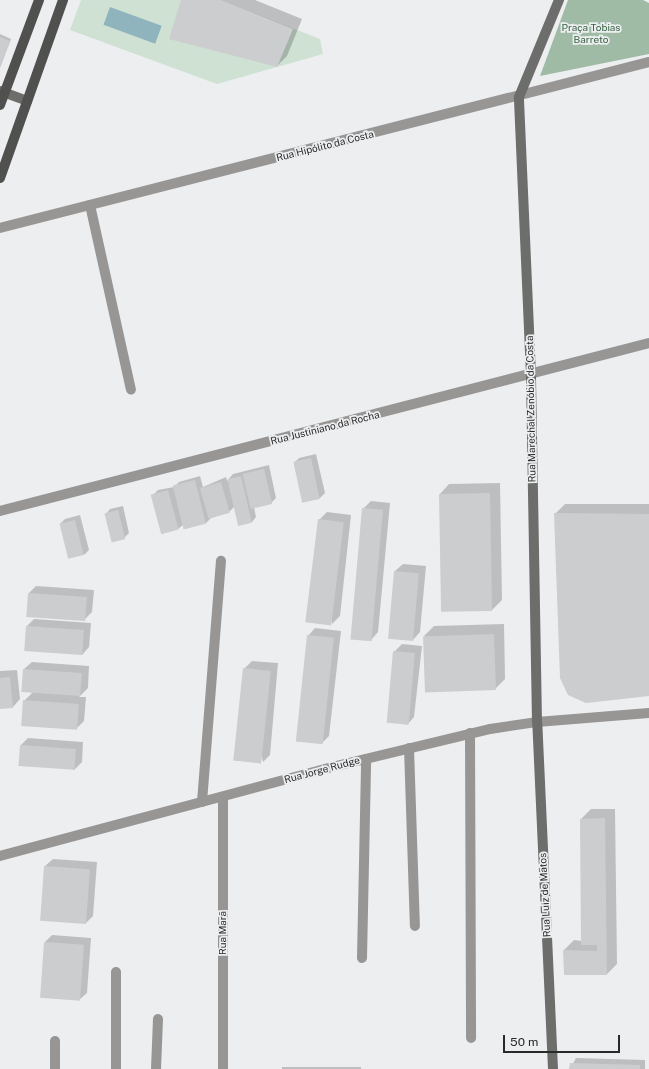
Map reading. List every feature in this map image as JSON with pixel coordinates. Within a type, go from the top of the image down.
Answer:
[{"type":"main road","points":[[0,105],[2,91],[39,0]]},
{"type":"main road","points":[[0,178],[63,0]]},
{"type":"street","points":[[519,96],[559,0]]},
{"type":"street","name":"Rua Hipólito da Costa","points":[[0,228],[649,62]]},
{"type":"street","points":[[2,91],[27,101]]},
{"type":"street","name":"Rua Marechal Zenóbio da Costa","points":[[519,96],[530,375],[537,722]]},
{"type":"street","points":[[90,205],[131,390]]},
{"type":"street","name":"Rua Justiniano da Rocha","points":[[0,511],[530,375],[559,365],[649,343]]},
{"type":"street","points":[[202,802],[221,561]]},
{"type":"street","name":"Rua Jorge Rudge","points":[[0,856],[470,733],[537,722],[649,713]]},
{"type":"street","name":"Rua Luiz de Matos","points":[[537,722],[553,1069]]},
{"type":"street","points":[[470,733],[471,1038]]},
{"type":"street","points":[[409,748],[415,926]]},
{"type":"street","points":[[362,958],[366,759]]},
{"type":"street","name":"Rua Marã","points":[[223,797],[223,1069]]},
{"type":"street","points":[[116,972],[116,1069]]},
{"type":"street","points":[[156,1069],[158,1019]]},
{"type":"street","points":[[55,1041],[55,1069]]},
{"type":"green space","points":[[81,0],[221,0],[320,39],[323,54],[217,84],[70,30]]},
{"type":"green space","name":"Praça Tobias Barreto","points":[[568,0],[643,0],[649,3],[649,54],[540,76]]},
{"type":"water","points":[[110,7],[162,26],[155,44],[104,25]]},
{"type":"building","points":[[181,0],[221,0],[293,29],[277,67],[169,39]]},
{"type":"building","points":[[0,37],[10,41],[0,67]]},
{"type":"building","points":[[311,458],[320,499],[302,503],[293,462]]},
{"type":"building","points":[[264,469],[272,504],[251,509],[243,474]]},
{"type":"building","points":[[241,476],[252,523],[238,526],[227,479]]},
{"type":"building","points":[[195,480],[206,524],[184,529],[173,486]]},
{"type":"building","points":[[221,482],[230,513],[209,519],[200,488]]},
{"type":"building","points":[[168,490],[179,530],[161,534],[151,495]]},
{"type":"building","points":[[490,493],[492,611],[441,612],[439,494]]},
{"type":"building","points":[[362,508],[383,510],[371,641],[350,639]]},
{"type":"building","points":[[118,510],[125,539],[112,542],[104,513]]},
{"type":"building","points":[[554,513],[649,514],[649,696],[586,703],[568,695],[560,678]]},
{"type":"building","points":[[318,519],[344,522],[331,625],[305,622]]},
{"type":"building","points":[[75,520],[84,555],[68,559],[59,524]]},
{"type":"building","points":[[394,571],[419,573],[413,641],[388,639]]},
{"type":"building","points":[[28,593],[87,597],[85,621],[26,617]]},
{"type":"building","points":[[26,626],[84,630],[82,655],[24,651]]},
{"type":"building","points":[[494,634],[496,690],[425,692],[423,636]]},
{"type":"building","points":[[307,635],[334,638],[323,744],[296,741]]},
{"type":"building","points":[[393,651],[415,653],[409,725],[387,723]]},
{"type":"building","points":[[243,668],[271,671],[261,763],[233,760]]},
{"type":"building","points":[[23,669],[82,673],[80,696],[21,692]]},
{"type":"building","points":[[10,677],[13,708],[0,709],[0,678]]},
{"type":"building","points":[[23,700],[79,704],[77,730],[21,726]]},
{"type":"building","points":[[20,745],[76,749],[74,770],[19,766]]},
{"type":"building","points":[[605,818],[607,975],[564,975],[563,950],[597,951],[597,945],[581,945],[580,819]]},
{"type":"building","points":[[44,866],[90,869],[86,924],[40,921]]},
{"type":"building","points":[[44,942],[84,945],[80,1001],[40,998]]},
{"type":"building","points":[[570,1063],[640,1065],[640,1069],[569,1069]]}]
